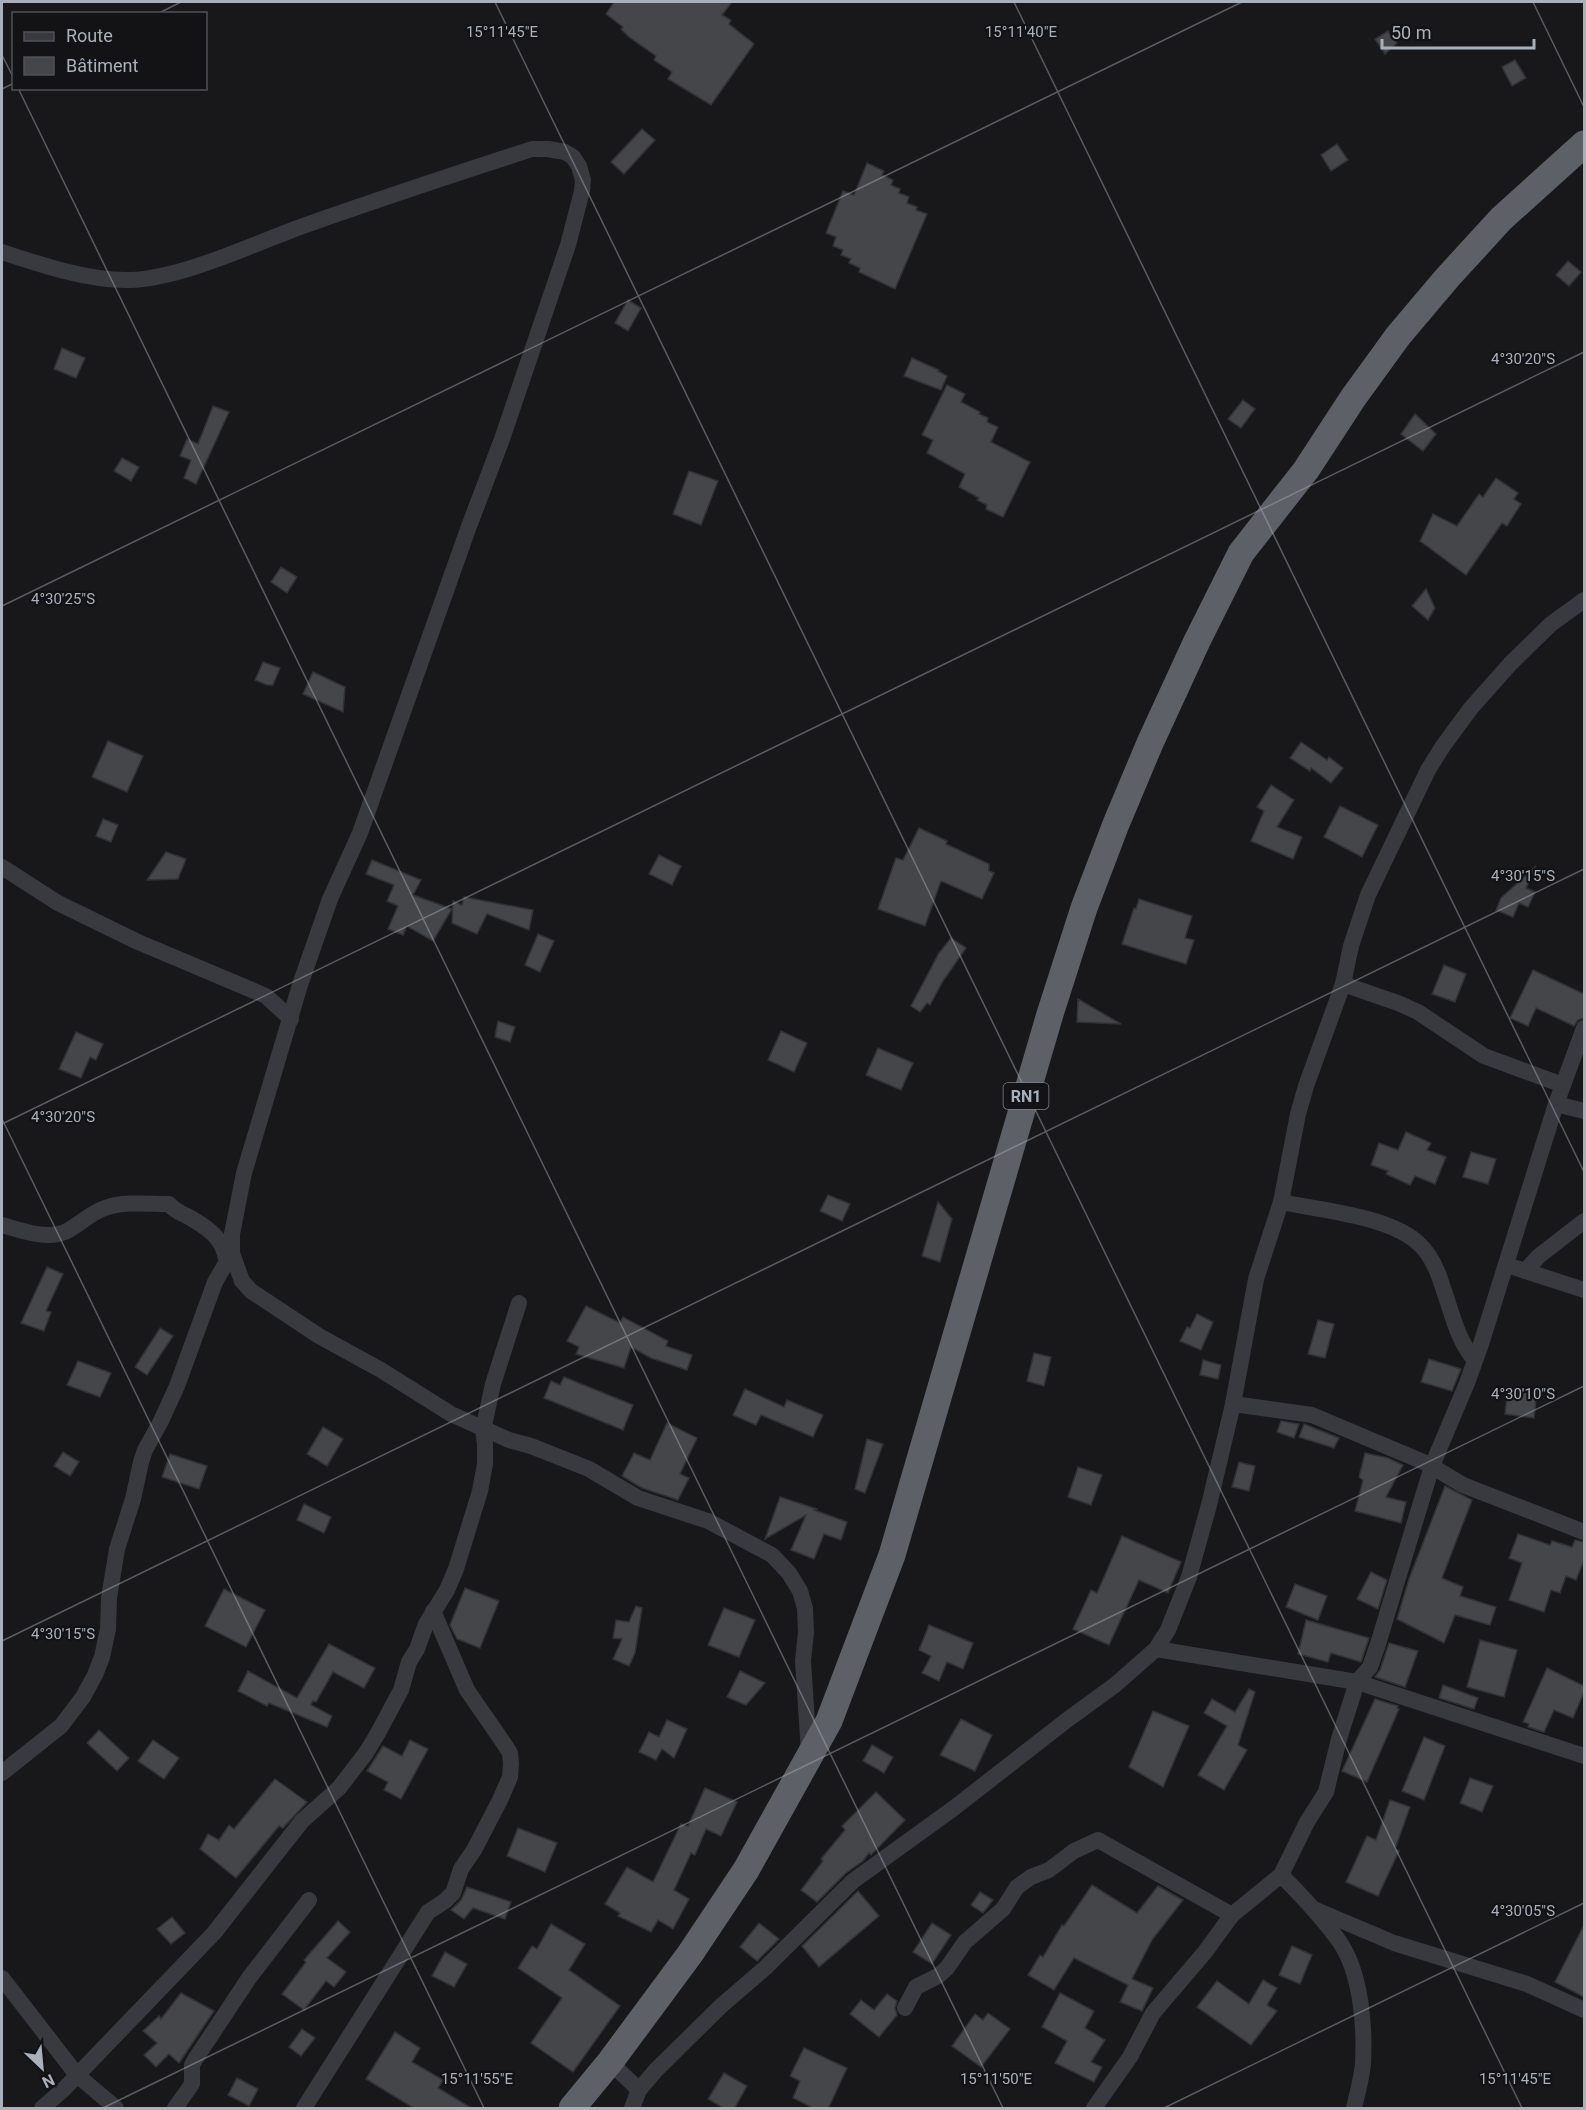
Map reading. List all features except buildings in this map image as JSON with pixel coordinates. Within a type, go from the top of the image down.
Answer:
[{"type":"highway","name":"RN1","points":[[572,2109],[690,1954],[746,1870],[829,1721],[892,1555],[1040,1046],[1084,908],[1124,804],[1197,641],[1241,554],[1306,470],[1353,398],[1398,336],[1501,219],[1584,144]]},
{"type":"street","points":[[2,252],[69,272],[115,280],[152,278],[196,265],[532,149],[565,152],[573,157],[579,166],[583,180],[577,213],[514,406],[360,834],[330,899],[244,1173],[229,1257],[215,1282],[174,1395],[141,1462],[135,1491],[117,1549],[109,1598],[108,1629],[102,1657],[95,1675],[61,1726],[2,1773]]},
{"type":"street","points":[[632,2109],[639,2090],[677,2050],[765,1968],[853,1881],[954,1808],[1066,1720],[1115,1685],[1156,1648],[1168,1630],[1190,1577],[1209,1505],[1233,1404],[1256,1279],[1281,1202],[1290,1148],[1306,1086],[1342,984],[1351,946],[1368,895],[1428,770],[1443,746],[1471,708],[1511,663],[1551,624],[1584,600]]},
{"type":"street","points":[[2,867],[68,908],[138,942],[266,996],[291,1018]]},
{"type":"street","points":[[1342,984],[1418,1012],[1484,1056],[1563,1085]]},
{"type":"street","points":[[1094,2109],[1130,2057],[1153,2013],[1199,1960],[1232,1915],[1281,1875],[1307,1822],[1326,1792],[1339,1739],[1358,1682],[1362,1674],[1370,1667],[1378,1644],[1432,1466],[1475,1360],[1507,1265],[1556,1104],[1584,1028]]},
{"type":"street","points":[[1556,1104],[1584,1111]]},
{"type":"street","points":[[1281,1202],[1371,1220],[1395,1228],[1418,1243],[1436,1265],[1461,1337],[1468,1353],[1475,1360]]},
{"type":"street","points":[[2,1225],[36,1234],[63,1233],[111,1206],[170,1204],[173,1210],[193,1219],[222,1242],[242,1281],[251,1291],[319,1336],[381,1370],[451,1414],[483,1430],[589,1469],[638,1498],[708,1521],[772,1555],[789,1573],[800,1591],[805,1608],[806,1632],[803,1661],[809,1757]]},
{"type":"street","points":[[1525,1271],[1539,1256],[1584,1221]]},
{"type":"street","points":[[1507,1265],[1584,1290]]},
{"type":"street","points":[[42,2109],[214,1933],[302,1821],[339,1788],[366,1753],[401,1690],[409,1662],[417,1650],[426,1623],[447,1590],[456,1569],[477,1501],[485,1464],[483,1430],[493,1384],[519,1302]]},
{"type":"street","points":[[1233,1404],[1312,1414],[1432,1466],[1463,1485],[1584,1532]]},
{"type":"street","points":[[304,2109],[428,1912],[453,1893],[461,1869],[474,1850],[510,1777],[510,1753],[467,1690],[433,1611]]},
{"type":"street","points":[[1156,1648],[1358,1682],[1584,1756]]},
{"type":"street","points":[[906,2008],[916,1988],[938,1976],[947,1968],[965,1942],[1003,1909],[1017,1887],[1031,1877],[1049,1870],[1074,1851],[1098,1840],[1232,1915]]},
{"type":"street","points":[[1281,1875],[1314,1910],[1340,1943],[1353,1968],[1362,2022],[1363,2064],[1354,2109]]},
{"type":"street","points":[[175,2109],[192,2084],[192,2065],[196,2058],[249,1977],[309,1899]]},
{"type":"street","points":[[1314,1910],[1394,1943],[1527,1984],[1584,2010]]},
{"type":"street","points":[[2,1977],[77,2075],[116,2109]]},
{"type":"street","points":[[610,2062],[639,2090]]}]
